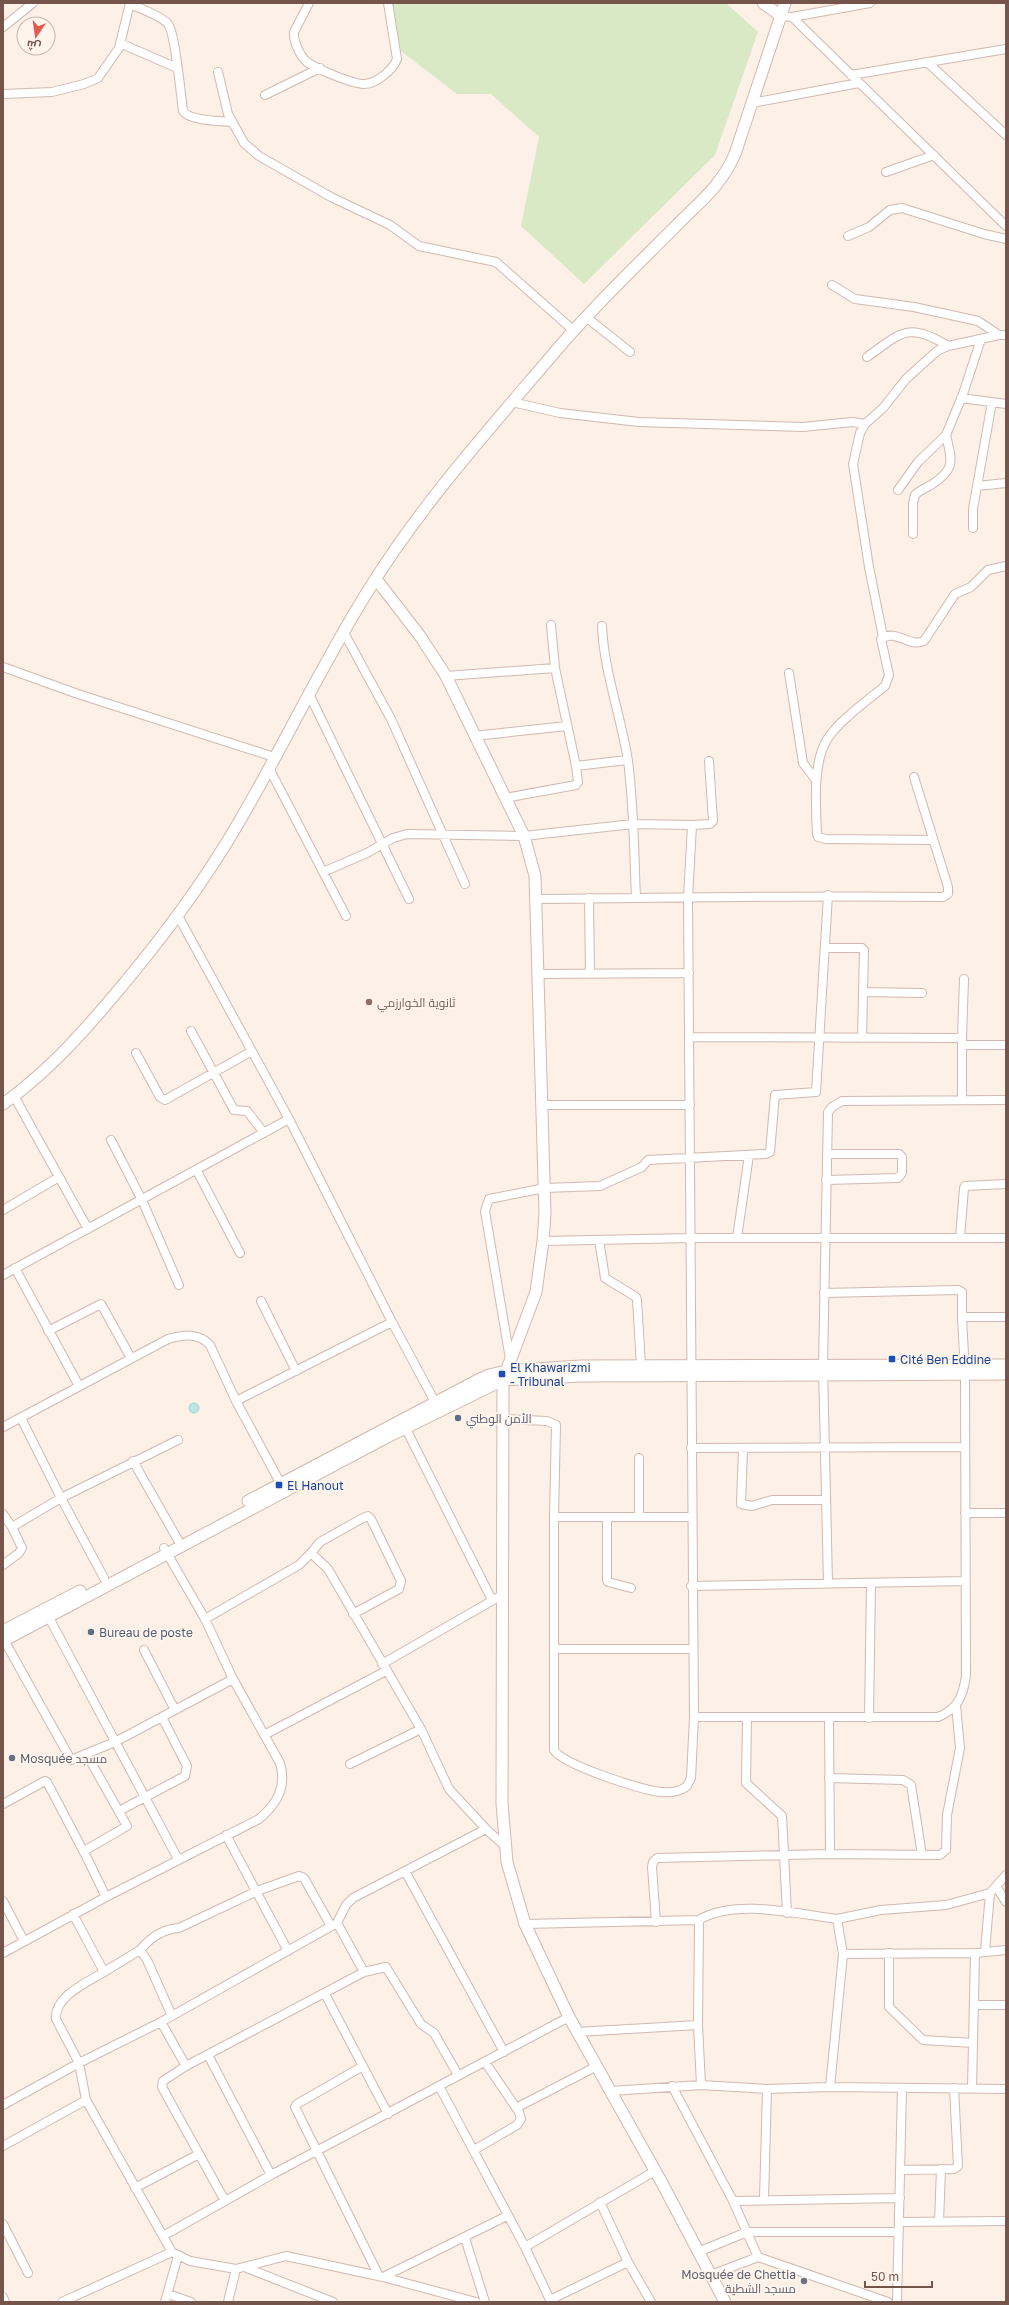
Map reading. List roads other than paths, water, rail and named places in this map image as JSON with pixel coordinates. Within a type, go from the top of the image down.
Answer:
[{"type":"main road","points":[[763,3],[786,16]]},
{"type":"main road","points":[[3,1104],[30,1085],[69,1049],[132,974],[208,873],[239,822],[343,631],[376,579],[447,478],[573,330],[713,191],[723,178],[734,154],[786,16],[785,3]]},
{"type":"main road","points":[[376,579],[420,636],[446,676],[524,836],[535,876],[537,899],[545,1188],[543,1241],[536,1292],[504,1375],[502,1796],[507,1862],[525,1924],[569,2016],[655,2171],[725,2302]]},
{"type":"main road","points":[[965,1370],[1006,1365]]},
{"type":"main road","points":[[3,1638],[104,1578],[165,1551],[178,1540],[405,1427],[504,1375],[581,1366],[641,1366],[692,1371]]},
{"type":"main road","points":[[46,1613],[283,1487],[435,1402],[490,1375],[692,1371],[965,1370],[1006,1374]]},
{"type":"street","points":[[3,27],[33,3]]},
{"type":"street","points":[[3,94],[49,92],[94,80],[118,50],[130,3],[165,20],[169,25],[177,68],[182,111],[191,118],[232,122]]},
{"type":"street","points":[[310,3],[294,35],[303,57],[312,65],[353,82],[364,84],[373,82],[392,68],[397,59],[388,3]]},
{"type":"street","points":[[786,16],[870,3]]},
{"type":"street","points":[[786,16],[851,75],[1006,226]]},
{"type":"street","points":[[120,43],[177,68]]},
{"type":"street","points":[[851,75],[1006,49]]},
{"type":"street","points":[[927,62],[1006,135]]},
{"type":"street","points":[[265,95],[320,68]]},
{"type":"street","points":[[218,72],[227,111],[232,122],[244,143],[267,162],[331,197],[390,225],[419,246],[496,262],[573,330]]},
{"type":"street","points":[[752,103],[859,83]]},
{"type":"street","points":[[886,172],[934,155]]},
{"type":"street","points":[[848,236],[869,227],[890,210],[902,208],[984,234],[1006,239]]},
{"type":"street","points":[[832,285],[855,299],[914,306],[978,321],[1003,335]]},
{"type":"street","points":[[586,317],[630,352]]},
{"type":"street","points":[[867,357],[899,334],[906,331],[930,335],[948,346]]},
{"type":"street","points":[[933,840],[822,839],[817,834],[816,780],[829,736],[885,686],[889,675],[881,642],[883,637],[869,567],[853,464],[860,433],[865,424],[883,408],[906,379],[927,358],[948,346],[1003,335]]},
{"type":"street","points":[[898,490],[918,462],[946,435],[961,398],[981,339]]},
{"type":"street","points":[[961,398],[1006,404]]},
{"type":"street","points":[[512,402],[560,412],[639,422],[803,426],[852,422],[865,424]]},
{"type":"street","points":[[973,528],[977,486],[992,402]]},
{"type":"street","points":[[913,534],[913,503],[915,495],[945,476],[950,469],[951,459],[946,435]]},
{"type":"street","points":[[977,486],[1006,483]]},
{"type":"street","points":[[883,637],[898,636],[916,643],[924,641],[956,594],[971,587],[988,570],[1006,566]]},
{"type":"street","points":[[505,798],[576,785],[578,782],[576,766],[555,668],[551,625]]},
{"type":"street","points":[[602,626],[603,649],[627,760],[633,824],[636,898]]},
{"type":"street","points":[[343,631],[391,719],[465,884]]},
{"type":"street","points":[[3,667],[78,694],[274,757]]},
{"type":"street","points":[[446,676],[555,668]]},
{"type":"street","points":[[789,673],[803,763],[816,780]]},
{"type":"street","points":[[309,694],[409,899]]},
{"type":"street","points":[[474,736],[567,726]]},
{"type":"street","points":[[576,766],[627,760]]},
{"type":"street","points":[[323,872],[401,835],[442,834],[524,836],[633,824],[710,824],[713,821],[709,761]]},
{"type":"street","points":[[269,768],[346,916]]},
{"type":"street","points":[[537,899],[828,895],[946,896],[949,891],[948,887],[914,777]]},
{"type":"street","points":[[503,1419],[547,1421],[556,1425],[554,1517],[554,1750],[564,1760],[652,1791],[662,1792],[684,1789],[691,1778],[694,1717],[691,1517],[692,1371],[688,898],[692,825]]},
{"type":"street","points":[[510,1359],[485,1206],[488,1199],[545,1188],[600,1186],[642,1167],[648,1160],[690,1156],[749,1155],[770,1152],[776,1093],[815,1093],[828,895]]},
{"type":"street","points":[[589,898],[590,974]]},
{"type":"street","points":[[176,914],[289,1119],[392,1322],[435,1402]]},
{"type":"street","points":[[825,948],[862,948],[864,950],[862,1038]]},
{"type":"street","points":[[539,974],[689,973]]},
{"type":"street","points":[[962,1099],[964,979]]},
{"type":"street","points":[[863,992],[922,993]]},
{"type":"street","points":[[191,1030],[234,1110],[247,1111],[264,1133]]},
{"type":"street","points":[[689,1037],[862,1038],[962,1041],[1006,1045]]},
{"type":"street","points":[[136,1054],[163,1100],[168,1099],[252,1051]]},
{"type":"street","points":[[14,1096],[88,1229]]},
{"type":"street","points":[[828,1583],[823,1371],[824,1239],[828,1112],[836,1104],[842,1102],[962,1099],[1006,1100]]},
{"type":"street","points":[[542,1106],[690,1105]]},
{"type":"street","points":[[3,1275],[197,1171],[289,1119]]},
{"type":"street","points":[[111,1140],[142,1200],[179,1285]]},
{"type":"street","points":[[826,1180],[898,1178],[902,1173],[902,1156],[899,1154],[827,1154]]},
{"type":"street","points":[[737,1238],[749,1155]]},
{"type":"street","points":[[197,1171],[240,1253]]},
{"type":"street","points":[[3,1210],[59,1177]]},
{"type":"street","points":[[960,1238],[965,1186],[1006,1184]]},
{"type":"street","points":[[543,1241],[691,1238],[1006,1238]]},
{"type":"street","points":[[599,1240],[605,1278],[636,1297],[641,1366]]},
{"type":"street","points":[[15,1268],[79,1386]]},
{"type":"street","points":[[694,1717],[938,1717],[948,1714],[962,1696],[966,1676],[965,1370],[962,1292],[958,1290],[824,1293]]},
{"type":"street","points":[[261,1301],[296,1371]]},
{"type":"street","points":[[48,1331],[101,1304],[131,1358]]},
{"type":"street","points":[[962,1317],[1006,1317]]},
{"type":"street","points":[[236,1401],[392,1322]]},
{"type":"street","points":[[3,1427],[168,1339],[180,1336],[196,1336],[205,1340],[210,1345],[236,1401],[283,1487]]},
{"type":"street","points":[[21,1418],[61,1498],[104,1578]]},
{"type":"street","points":[[405,1427],[492,1600]]},
{"type":"street","points":[[12,1527],[61,1498],[178,1440]]},
{"type":"street","points":[[691,1448],[965,1448]]},
{"type":"street","points":[[743,1448],[741,1504],[752,1506],[772,1500],[826,1500]]},
{"type":"street","points":[[639,1458],[639,1517]]},
{"type":"street","points":[[133,1461],[178,1540]]},
{"type":"street","points":[[965,1513],[1006,1513]]},
{"type":"street","points":[[3,1514],[12,1527],[22,1548],[19,1553],[3,1565]]},
{"type":"street","points":[[205,1619],[300,1565],[320,1542],[368,1516],[371,1519],[401,1581],[401,1586],[399,1589],[353,1614]]},
{"type":"street","points":[[554,1517],[691,1517]]},
{"type":"street","points":[[607,1517],[607,1580],[608,1582],[631,1588]]},
{"type":"street","points":[[3,1953],[73,1914],[178,1859],[259,1819],[271,1809],[279,1797],[283,1773],[234,1679],[205,1619],[165,1551]]},
{"type":"street","points":[[311,1552],[328,1569],[420,1729],[449,1789],[486,1829],[505,1846]]},
{"type":"street","points":[[692,1586],[965,1581]]},
{"type":"street","points":[[869,1718],[870,1582]]},
{"type":"street","points":[[264,1735],[384,1668],[502,1595]]},
{"type":"street","points":[[46,1613],[178,1859]]},
{"type":"street","points":[[3,1638],[69,1759],[87,1755],[115,1742],[234,1679]]},
{"type":"street","points":[[555,1650],[692,1649]]},
{"type":"street","points":[[144,1650],[175,1710]]},
{"type":"street","points":[[656,1922],[652,1867],[653,1862],[657,1858],[830,1854],[940,1855],[946,1850],[947,1815],[960,1748],[956,1705]]},
{"type":"street","points":[[119,1811],[144,1796],[185,1776],[187,1766],[162,1717]]},
{"type":"street","points":[[747,1718],[746,1783],[780,1813],[787,1913]]},
{"type":"street","points":[[829,1718],[830,1854]]},
{"type":"street","points":[[350,1764],[420,1729]]},
{"type":"street","points":[[84,1852],[126,1827],[127,1824],[87,1755]]},
{"type":"street","points":[[829,1778],[903,1780],[909,1782],[912,1785],[922,1855]]},
{"type":"street","points":[[3,1804],[46,1782],[84,1852],[106,1897]]},
{"type":"street","points":[[3,2105],[79,2063],[161,2022],[334,1925],[346,1905],[353,1898],[486,1829]]},
{"type":"street","points":[[226,1835],[288,1951]]},
{"type":"street","points":[[405,1871],[504,2052]]},
{"type":"street","points":[[525,1924],[698,1920],[717,1911],[736,1909],[837,1919],[880,1910],[946,1905],[990,1893],[1006,1875]]},
{"type":"street","points":[[364,1972],[301,1876],[257,1891],[180,1928],[170,1928],[147,1941],[140,1950],[64,1998],[56,2012],[56,2019],[79,2063],[86,2100],[135,2188],[175,2254],[218,2267],[236,2269],[247,2268],[286,2256],[381,2276],[476,2302]]},
{"type":"street","points":[[996,1886],[1006,1902]]},
{"type":"street","points":[[985,1951],[990,1893]]},
{"type":"street","points":[[3,1901],[24,1941]]},
{"type":"street","points":[[73,1914],[104,1972]]},
{"type":"street","points":[[830,2087],[843,1954],[837,1919]]},
{"type":"street","points":[[698,1920],[698,2025],[701,2085]]},
{"type":"street","points":[[140,1950],[147,1960],[172,2016]]},
{"type":"street","points":[[843,1954],[975,1953],[1006,1950]]},
{"type":"street","points":[[889,1953],[889,2007],[923,2040],[973,2043]]},
{"type":"street","points":[[972,2088],[975,1953]]},
{"type":"street","points":[[225,2201],[161,2085],[163,2081],[186,2066],[208,2056],[364,1972],[381,1967],[389,1969],[421,2024],[434,2033],[458,2075]]},
{"type":"street","points":[[325,1994],[388,2114]]},
{"type":"street","points":[[974,2005],[1006,2005]]},
{"type":"street","points":[[163,2236],[271,2175],[388,2114],[569,2016]]},
{"type":"street","points":[[161,2022],[186,2066]]},
{"type":"street","points":[[577,2032],[698,2025]]},
{"type":"street","points":[[208,2056],[271,2175]]},
{"type":"street","points":[[474,2150],[517,2125],[521,2120],[516,2108],[485,2062]]},
{"type":"street","points":[[363,2066],[295,2106],[381,2276]]},
{"type":"street","points":[[516,2108],[597,2066]]},
{"type":"street","points":[[610,2091],[701,2085],[767,2089],[830,2087],[1006,2089]]},
{"type":"street","points":[[439,2086],[474,2150],[507,2216],[525,2247],[551,2301],[628,2262]]},
{"type":"street","points":[[672,2086],[733,2201],[758,2257]]},
{"type":"street","points":[[897,2302],[902,2088]]},
{"type":"street","points":[[900,2170],[954,2169],[958,2166],[954,2088]]},
{"type":"street","points":[[764,2199],[767,2089]]},
{"type":"street","points":[[3,2146],[86,2100]]},
{"type":"street","points":[[135,2188],[199,2154]]},
{"type":"street","points":[[939,2222],[941,2169]]},
{"type":"street","points":[[525,2247],[655,2171]]},
{"type":"street","points":[[733,2201],[764,2199],[900,2198]]},
{"type":"street","points":[[600,2202],[628,2262],[651,2302]]},
{"type":"street","points":[[381,2276],[465,2238],[507,2216]]},
{"type":"street","points":[[899,2222],[1006,2221]]},
{"type":"street","points":[[3,2224],[28,2272]]},
{"type":"street","points":[[698,2252],[747,2232],[899,2232]]},
{"type":"street","points":[[465,2238],[485,2302]]},
{"type":"street","points":[[175,2254],[166,2298],[191,2302]]},
{"type":"street","points":[[62,2302],[175,2254]]},
{"type":"street","points":[[711,2275],[758,2257],[888,2302]]},
{"type":"street","points":[[247,2268],[334,2302]]},
{"type":"street","points":[[228,2302],[236,2269]]},
{"type":"street","points":[[3,2297],[5,2302]]},
{"type":"water","points":[[192,1403],[196,1403],[198,1404],[198,1412],[192,1413],[189,1410],[189,1406]]},
{"type":"place","name":"ثانوية الخوارزمي","points":[[369,1002]]},
{"type":"place","name":"Cité Ben Eddine","points":[[892,1359]]},
{"type":"place","name":"El Khawarizmi - Tribunal","points":[[502,1374]]},
{"type":"place","name":"الأمن الوطني","points":[[458,1418]]},
{"type":"place","name":"El Hanout","points":[[279,1485]]},
{"type":"place","name":"Bureau de poste","points":[[91,1632]]},
{"type":"place","name":"Mosquée مسجد","points":[[12,1758]]},
{"type":"place","name":"Mosquée de Chettia مسجد الشطية","points":[[804,2281]]}]
